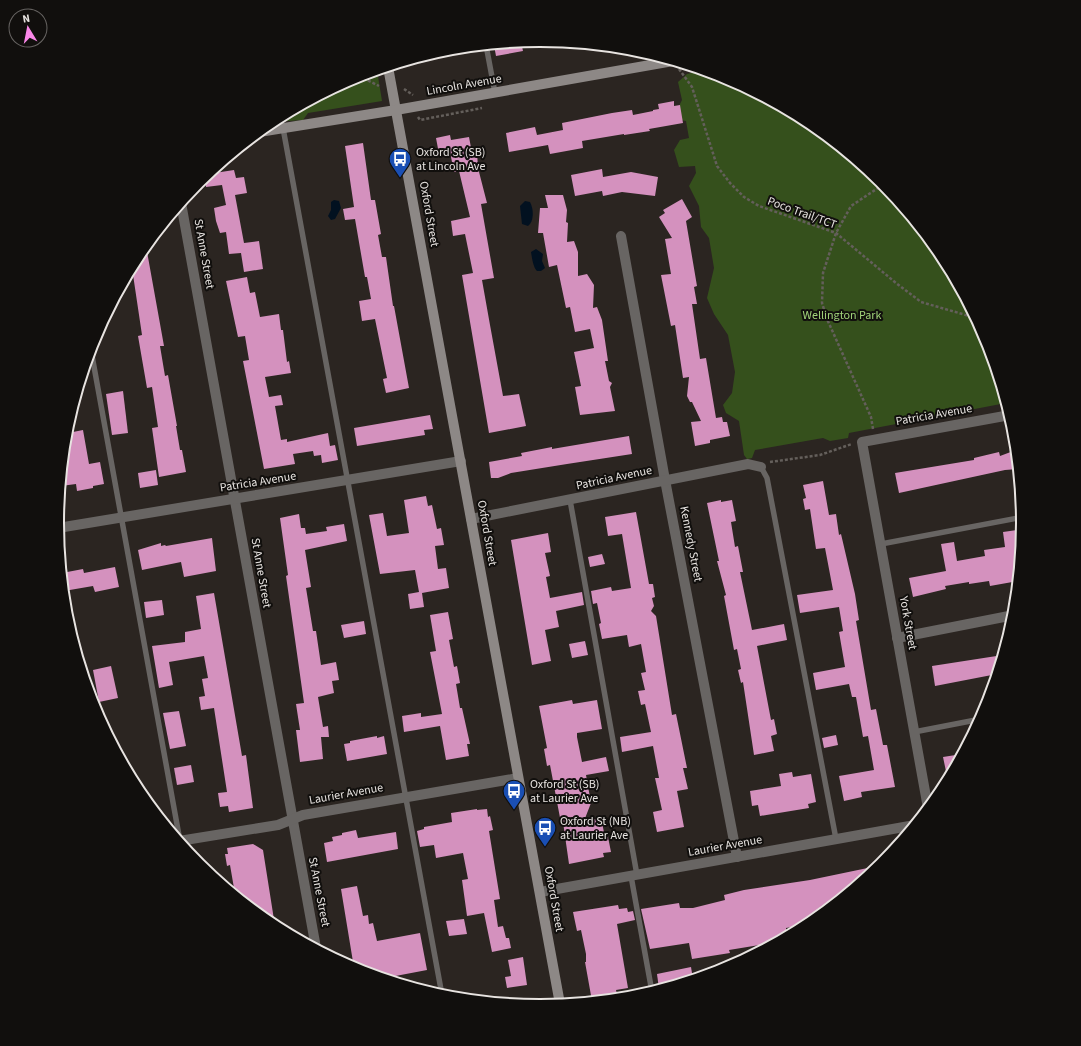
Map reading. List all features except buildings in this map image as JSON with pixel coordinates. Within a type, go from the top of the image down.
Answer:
[{"type":"main road","name":"Lincoln Avenue","points":[[272,130],[396,110],[663,63]]},
{"type":"main road","name":"Oxford Street","points":[[389,71],[462,461],[471,519],[559,998]]},
{"type":"street","name":"St Anne Street","points":[[182,210],[315,942]]},
{"type":"street","name":"Kennedy Street","points":[[621,236],[665,480],[737,857]]},
{"type":"street","name":"Patricia Avenue","points":[[862,442],[1004,415]]},
{"type":"street","name":"York Street","points":[[862,442],[927,801]]},
{"type":"street","name":"Patricia Avenue","points":[[64,527],[462,461]]},
{"type":"street","name":"Patricia Avenue","points":[[471,519],[748,464],[754,464],[761,467]]},
{"type":"street","points":[[897,638],[1007,616]]},
{"type":"street","name":"Laurier Avenue","points":[[186,840],[278,825],[303,815],[518,778]]},
{"type":"street","name":"Laurier Avenue","points":[[540,892],[907,826]]},
{"type":"lane","points":[[487,50],[495,93]]},
{"type":"lane","points":[[283,128],[441,988]]},
{"type":"lane","points":[[93,362],[120,518],[178,831]]},
{"type":"lane","points":[[761,467],[767,478],[836,839]]},
{"type":"lane","points":[[570,500],[634,876],[651,986]]},
{"type":"lane","points":[[881,544],[1016,518]]},
{"type":"lane","points":[[914,732],[973,721]]},
{"type":"path","name":"Poco Trail/TCT","points":[[680,70],[692,87],[717,166],[730,183],[744,197],[759,206],[836,233],[921,302],[969,316]]},
{"type":"path","points":[[367,80],[379,85],[380,88]]},
{"type":"path","points":[[404,89],[414,96]]},
{"type":"path","points":[[875,439],[870,417],[827,319],[822,303],[823,273],[836,233],[851,206],[879,188]]},
{"type":"path","points":[[761,467],[772,461],[820,455],[862,442]]},
{"type":"green space","name":"Wellington Park","points":[[695,72],[723,83],[778,111],[805,127],[830,145],[877,186],[918,233],[953,285],[980,341],[991,370],[1001,404],[849,433],[848,438],[830,441],[823,438],[755,450],[752,458],[747,459],[744,455],[739,421],[726,413],[723,405],[732,393],[735,372],[728,335],[714,314],[707,298],[714,268],[709,238],[701,227],[699,206],[689,186],[696,173],[695,166],[679,167],[674,150],[680,140],[689,138],[686,121],[681,120],[677,110],[682,100],[678,82],[687,74]]},
{"type":"green space","points":[[378,75],[382,101],[308,113],[303,120],[287,121],[330,96]]},
{"type":"water","points":[[334,200],[339,201],[341,208],[335,219],[331,220],[328,216],[331,210],[331,202]]},
{"type":"water","points":[[525,201],[530,202],[533,212],[531,222],[528,226],[522,224],[520,206]]},
{"type":"water","points":[[536,249],[543,254],[542,261],[545,268],[541,271],[537,271],[533,262],[531,252]]},
{"type":"place","name":"Oxford St (SB) at Lincoln Ave","points":[[400,178]]},
{"type":"place","name":"Oxford St (SB) at Laurier Ave","points":[[514,810]]},
{"type":"place","name":"Oxford St (NB) at Laurier Ave","points":[[545,848]]}]
